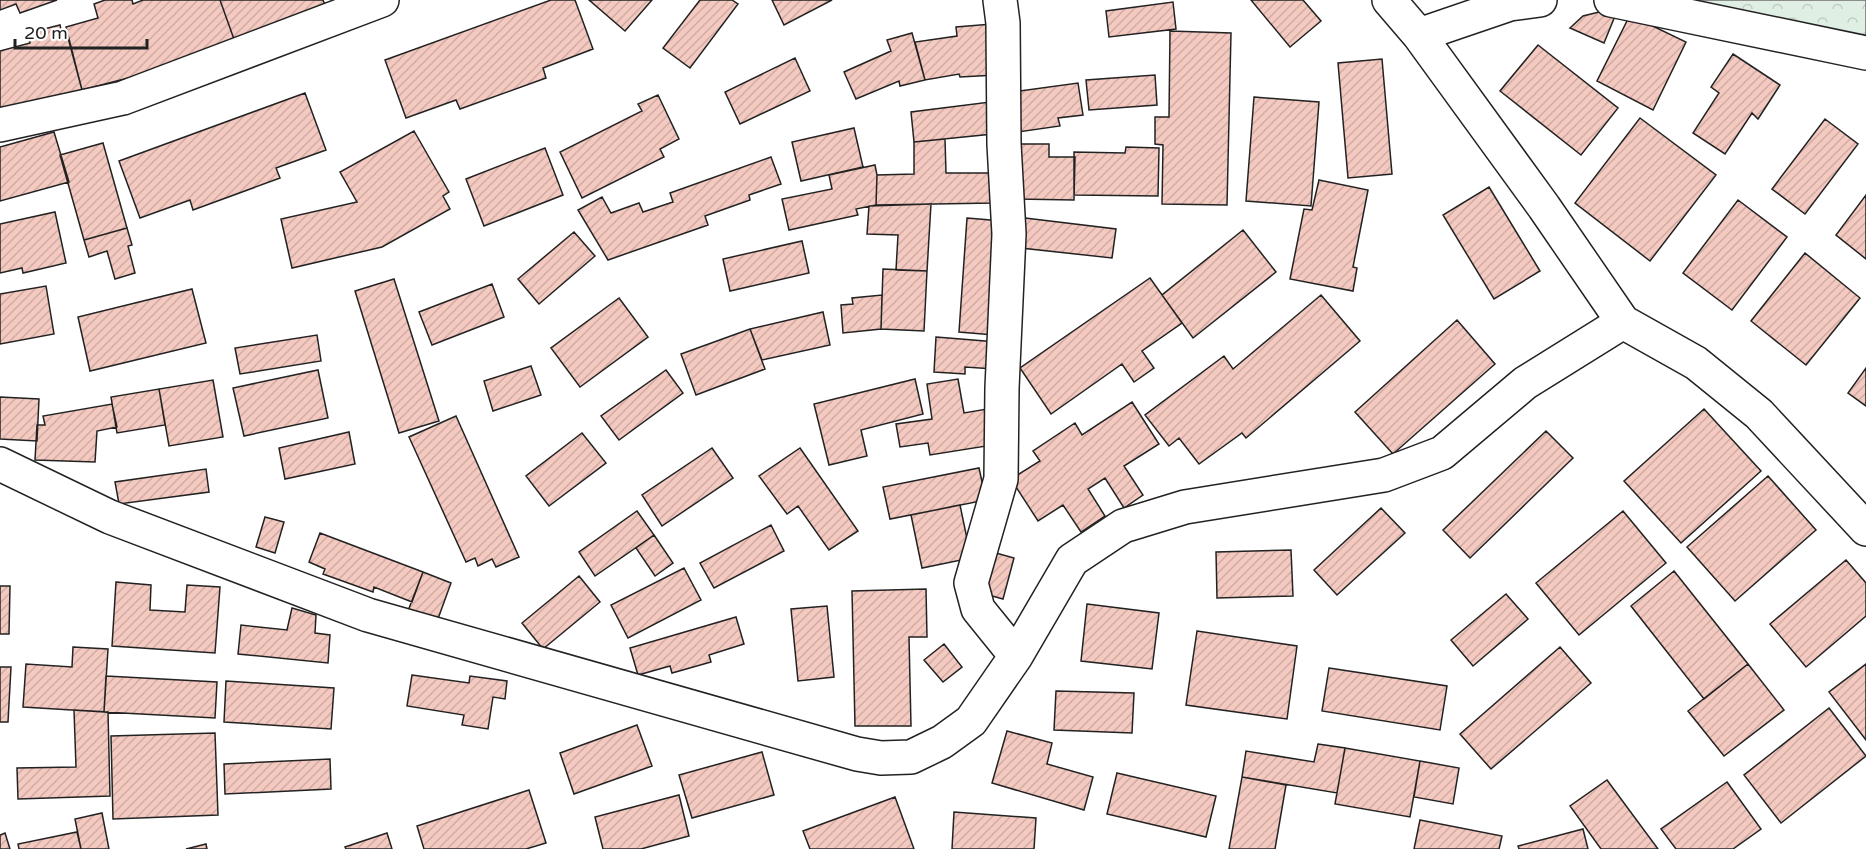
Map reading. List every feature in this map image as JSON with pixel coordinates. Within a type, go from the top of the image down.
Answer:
[{"type":"street","points":[[0,125],[123,98],[382,0]]},
{"type":"street","points":[[1000,0],[1003,23],[1004,144],[1009,234],[1002,387],[1001,479],[970,583],[978,609],[1016,657]]},
{"type":"street","points":[[1389,0],[1419,35],[1544,207],[1623,322],[1696,363],[1759,414],[1866,529]]},
{"type":"street","points":[[1419,35],[1510,4],[1540,0]]},
{"type":"street","points":[[1611,0],[1866,53]]},
{"type":"street","points":[[0,464],[110,517],[368,615],[856,754],[880,758],[911,757],[942,742],[972,721],[1016,657],[1072,560],[1123,526],[1185,507],[1384,476],[1442,453],[1525,383],[1623,322]]},
{"type":"green space","points":[[1690,0],[1866,0],[1866,56]]},
{"type":"building","points":[[0,0],[57,0],[20,13],[16,4],[0,10]]},
{"type":"building","points":[[105,0],[132,0],[133,4],[143,0],[220,0],[235,42],[132,77],[82,90],[66,27],[98,18],[94,4]]},
{"type":"building","points":[[220,0],[323,0],[327,10],[235,42]]},
{"type":"building","points":[[551,0],[575,0],[593,49],[543,68],[546,78],[460,109],[456,100],[406,118],[385,60]]},
{"type":"building","points":[[589,0],[652,0],[625,31]]},
{"type":"building","points":[[700,0],[732,0],[738,4],[690,68],[663,48]]},
{"type":"building","points":[[772,0],[832,0],[784,25]]},
{"type":"building","points":[[1251,0],[1303,0],[1321,21],[1290,47]]},
{"type":"building","points":[[1173,2],[1176,29],[1109,37],[1106,11]]},
{"type":"building","points":[[1599,12],[1615,16],[1604,43],[1570,28],[1583,16]]},
{"type":"building","points":[[1630,15],[1686,42],[1653,110],[1597,81]]},
{"type":"building","points":[[992,24],[996,75],[960,77],[959,74],[925,80],[915,42],[957,36],[956,27]]},
{"type":"building","points":[[60,25],[62,35],[67,34],[82,90],[0,110],[0,51],[30,43],[28,33]]},
{"type":"building","points":[[1170,31],[1231,33],[1227,205],[1162,204],[1163,145],[1155,144],[1155,117],[1169,117]]},
{"type":"building","points":[[912,33],[925,80],[900,86],[899,81],[856,99],[844,72],[891,51],[887,40]]},
{"type":"building","points":[[1538,45],[1618,108],[1581,155],[1500,91]]},
{"type":"building","points":[[1733,54],[1780,85],[1758,119],[1752,113],[1725,154],[1693,133],[1719,93],[1711,87]]},
{"type":"building","points":[[795,58],[810,91],[740,124],[725,92]]},
{"type":"building","points":[[1382,59],[1392,174],[1348,178],[1338,63]]},
{"type":"building","points":[[1155,75],[1157,105],[1089,110],[1086,80]]},
{"type":"building","points":[[1078,83],[1083,115],[1058,118],[1060,126],[1018,132],[1012,92]]},
{"type":"building","points":[[305,93],[326,150],[276,168],[280,178],[193,210],[190,200],[140,218],[119,161]]},
{"type":"building","points":[[658,95],[679,139],[660,149],[664,157],[582,198],[560,152],[642,111],[638,104]]},
{"type":"building","points":[[1254,97],[1319,102],[1311,206],[1246,201]]},
{"type":"building","points":[[990,102],[993,134],[914,142],[911,112]]},
{"type":"building","points":[[1640,118],[1716,175],[1650,261],[1575,203]]},
{"type":"building","points":[[1825,119],[1858,144],[1805,214],[1772,189]]},
{"type":"building","points":[[854,128],[863,167],[801,181],[792,142]]},
{"type":"building","points":[[414,131],[449,192],[443,196],[450,209],[382,247],[292,268],[281,219],[357,202],[340,172]]},
{"type":"building","points":[[54,132],[69,182],[0,201],[0,147]]},
{"type":"building","points":[[945,139],[946,173],[993,173],[993,203],[876,205],[877,175],[914,174],[914,142]]},
{"type":"building","points":[[103,143],[127,228],[84,240],[60,155]]},
{"type":"building","points":[[1017,144],[1049,144],[1049,157],[1075,157],[1074,200],[1016,199]]},
{"type":"building","points":[[1126,147],[1159,148],[1158,196],[1074,195],[1074,152],[1125,153]]},
{"type":"building","points":[[545,148],[563,195],[484,226],[466,179]]},
{"type":"building","points":[[771,157],[781,184],[749,195],[750,200],[705,216],[708,225],[608,260],[578,210],[602,197],[611,213],[639,203],[643,212],[673,202],[670,193]]},
{"type":"building","points":[[875,165],[876,205],[856,209],[858,215],[789,230],[782,199],[832,189],[829,175]]},
{"type":"building","points":[[1319,180],[1368,190],[1353,267],[1357,268],[1353,291],[1290,279],[1304,209],[1312,210]]},
{"type":"building","points":[[1489,187],[1540,271],[1494,299],[1443,215]]},
{"type":"building","points":[[1866,195],[1866,259],[1836,235]]},
{"type":"building","points":[[1738,200],[1787,237],[1732,310],[1683,273]]},
{"type":"building","points":[[931,204],[927,271],[896,270],[898,235],[867,234],[869,206]]},
{"type":"building","points":[[55,212],[66,263],[23,273],[22,268],[0,273],[0,224]]},
{"type":"building","points":[[967,218],[1002,221],[994,335],[959,332]]},
{"type":"building","points":[[1025,218],[1116,229],[1112,258],[1021,248]]},
{"type":"building","points":[[127,228],[132,245],[128,246],[135,273],[115,279],[107,251],[89,257],[84,240]]},
{"type":"building","points":[[1243,230],[1276,272],[1193,338],[1162,295]]},
{"type":"building","points":[[574,232],[595,256],[539,304],[518,279]]},
{"type":"building","points":[[802,241],[809,273],[730,291],[723,259]]},
{"type":"building","points":[[1805,253],[1860,298],[1806,365],[1751,321]]},
{"type":"building","points":[[883,269],[927,271],[924,331],[881,329]]},
{"type":"building","points":[[1150,278],[1182,323],[1142,351],[1154,368],[1134,382],[1122,364],[1051,414],[1020,368]]},
{"type":"building","points":[[394,279],[439,421],[399,433],[355,291]]},
{"type":"building","points":[[492,284],[504,317],[432,345],[419,312]]},
{"type":"building","points":[[46,286],[54,334],[0,344],[0,294]]},
{"type":"building","points":[[192,289],[206,343],[90,371],[78,317]]},
{"type":"building","points":[[882,295],[881,329],[843,333],[841,305],[853,304],[852,298]]},
{"type":"building","points":[[1321,295],[1360,341],[1246,438],[1242,433],[1199,464],[1179,438],[1169,446],[1145,415],[1224,356],[1233,369]]},
{"type":"building","points":[[619,298],[648,337],[580,387],[551,348]]},
{"type":"building","points":[[823,312],[830,345],[762,360],[750,329]]},
{"type":"building","points":[[1457,320],[1495,364],[1393,454],[1355,412]]},
{"type":"building","points":[[750,329],[765,369],[696,395],[681,354]]},
{"type":"building","points":[[317,335],[321,361],[240,374],[235,348]]},
{"type":"building","points":[[936,337],[997,342],[994,369],[965,367],[965,374],[934,372]]},
{"type":"building","points":[[531,366],[541,395],[493,411],[484,381]]},
{"type":"building","points":[[1866,368],[1866,406],[1848,393]]},
{"type":"building","points":[[318,370],[328,418],[244,436],[233,388]]},
{"type":"building","points":[[666,370],[683,393],[619,440],[601,416]]},
{"type":"building","points":[[915,379],[923,414],[861,430],[867,456],[829,465],[814,404]]},
{"type":"building","points":[[958,379],[964,413],[987,409],[993,445],[930,455],[928,443],[900,447],[896,424],[932,419],[927,384]]},
{"type":"building","points":[[213,380],[223,437],[169,446],[159,389]]},
{"type":"building","points":[[159,389],[165,425],[117,433],[111,397]]},
{"type":"building","points":[[0,397],[39,399],[37,441],[0,439]]},
{"type":"building","points":[[1132,402],[1159,444],[1124,466],[1143,495],[1124,508],[1105,478],[1088,489],[1105,516],[1081,532],[1063,505],[1038,521],[1011,479],[1040,461],[1033,451],[1075,423],[1082,435]]},
{"type":"building","points":[[112,404],[117,427],[97,431],[95,462],[35,460],[37,425],[45,425],[43,416]]},
{"type":"building","points":[[1704,409],[1761,471],[1681,543],[1624,481]]},
{"type":"building","points":[[456,416],[519,557],[496,567],[492,559],[478,566],[475,558],[466,562],[409,437]]},
{"type":"building","points":[[1546,431],[1573,458],[1470,558],[1443,530]]},
{"type":"building","points":[[349,432],[355,464],[285,479],[279,448]]},
{"type":"building","points":[[582,433],[606,463],[549,506],[526,476]]},
{"type":"building","points":[[712,448],[733,478],[662,526],[642,495]]},
{"type":"building","points":[[800,448],[858,531],[829,550],[798,506],[787,514],[759,476]]},
{"type":"building","points":[[979,468],[986,500],[890,519],[883,487]]},
{"type":"building","points":[[206,469],[209,492],[119,504],[115,482]]},
{"type":"building","points":[[1768,476],[1816,530],[1735,601],[1687,547]]},
{"type":"building","points":[[960,505],[971,558],[922,568],[911,515]]},
{"type":"building","points":[[1381,508],[1405,533],[1337,595],[1314,570]]},
{"type":"building","points":[[637,511],[654,535],[595,576],[579,552]]},
{"type":"building","points":[[1623,511],[1666,563],[1579,635],[1536,583]]},
{"type":"building","points":[[265,517],[284,522],[275,553],[256,547]]},
{"type":"building","points":[[771,525],[784,551],[714,588],[700,563]]},
{"type":"building","points":[[320,533],[423,572],[412,602],[374,587],[373,592],[323,574],[325,569],[309,562]]},
{"type":"building","points":[[654,535],[673,563],[655,576],[636,548]]},
{"type":"building","points":[[1291,550],[1293,596],[1217,598],[1216,552]]},
{"type":"building","points":[[996,553],[1014,558],[1003,599],[985,594]]},
{"type":"building","points":[[1846,560],[1866,583],[1866,616],[1806,667],[1770,624]]},
{"type":"building","points":[[684,568],[701,600],[628,638],[611,605]]},
{"type":"building","points":[[1674,571],[1748,664],[1704,699],[1631,606]]},
{"type":"building","points":[[423,572],[451,583],[435,627],[406,616]]},
{"type":"building","points":[[579,576],[600,602],[543,649],[522,623]]},
{"type":"building","points":[[116,582],[151,585],[150,610],[185,612],[187,585],[220,587],[215,653],[112,646]]},
{"type":"building","points":[[0,586],[10,586],[9,634],[0,634]]},
{"type":"building","points":[[926,589],[927,637],[909,637],[911,726],[855,726],[852,591]]},
{"type":"building","points":[[1506,594],[1528,619],[1473,666],[1451,640]]},
{"type":"building","points":[[1087,604],[1159,613],[1152,669],[1081,661]]},
{"type":"building","points":[[827,606],[834,677],[798,681],[791,609]]},
{"type":"building","points":[[292,608],[316,615],[315,633],[330,635],[328,663],[238,654],[241,625],[287,630]]},
{"type":"building","points":[[736,617],[744,644],[709,655],[711,662],[672,673],[670,666],[638,675],[630,648]]},
{"type":"building","points":[[1197,631],[1297,646],[1287,719],[1186,705]]},
{"type":"building","points":[[944,644],[962,667],[943,682],[924,660]]},
{"type":"building","points":[[73,647],[108,649],[104,712],[23,707],[26,664],[72,667]]},
{"type":"building","points":[[1560,647],[1591,683],[1491,769],[1460,734]]},
{"type":"building","points":[[1748,664],[1784,710],[1724,756],[1688,711]]},
{"type":"building","points":[[1866,664],[1866,740],[1829,692]]},
{"type":"building","points":[[0,667],[11,667],[8,722],[0,722]]},
{"type":"building","points":[[1329,668],[1447,686],[1440,730],[1322,711]]},
{"type":"building","points":[[412,675],[469,683],[470,676],[507,681],[505,699],[493,697],[488,729],[462,725],[464,715],[407,706]]},
{"type":"building","points":[[106,676],[217,682],[215,718],[104,712]]},
{"type":"building","points":[[226,681],[334,688],[331,729],[224,722]]},
{"type":"building","points":[[1056,691],[1134,693],[1132,733],[1054,730]]},
{"type":"building","points":[[1829,708],[1866,756],[1781,823],[1744,775]]},
{"type":"building","points":[[74,710],[108,712],[110,796],[18,799],[17,768],[76,767]]},
{"type":"building","points":[[637,725],[652,766],[574,794],[560,753]]},
{"type":"building","points":[[1007,731],[1052,743],[1047,764],[1093,777],[1084,810],[992,783]]},
{"type":"building","points":[[215,733],[218,815],[113,819],[111,736]]},
{"type":"building","points":[[1318,744],[1345,748],[1337,793],[1242,777],[1246,751],[1314,762]]},
{"type":"building","points":[[1345,748],[1420,761],[1410,817],[1335,804]]},
{"type":"building","points":[[762,752],[774,795],[692,818],[679,775]]},
{"type":"building","points":[[330,759],[331,789],[225,794],[224,764]]},
{"type":"building","points":[[1420,761],[1459,768],[1453,804],[1414,797]]},
{"type":"building","points":[[1117,773],[1216,796],[1206,837],[1107,814]]},
{"type":"building","points":[[1242,777],[1286,785],[1275,849],[1229,849]]},
{"type":"building","points":[[1607,780],[1658,849],[1601,849],[1570,806]]},
{"type":"building","points":[[1727,782],[1761,829],[1733,849],[1676,849],[1661,829]]},
{"type":"building","points":[[529,790],[546,843],[526,849],[424,849],[417,826]]},
{"type":"building","points":[[679,795],[689,836],[641,849],[603,849],[595,817]]},
{"type":"building","points":[[895,797],[914,849],[810,849],[803,831]]},
{"type":"building","points":[[954,812],[1036,818],[1034,849],[952,849]]},
{"type":"building","points":[[102,813],[109,849],[81,849],[75,819]]},
{"type":"building","points":[[1420,820],[1502,836],[1499,849],[1414,849]]},
{"type":"building","points":[[1583,829],[1588,849],[1519,849],[1518,846]]},
{"type":"building","points":[[77,832],[81,849],[19,849],[18,844]]},
{"type":"building","points":[[5,833],[10,849],[0,849],[0,835]]},
{"type":"building","points":[[387,833],[392,849],[346,849],[345,847]]},
{"type":"building","points":[[206,844],[207,849],[186,849]]}]
